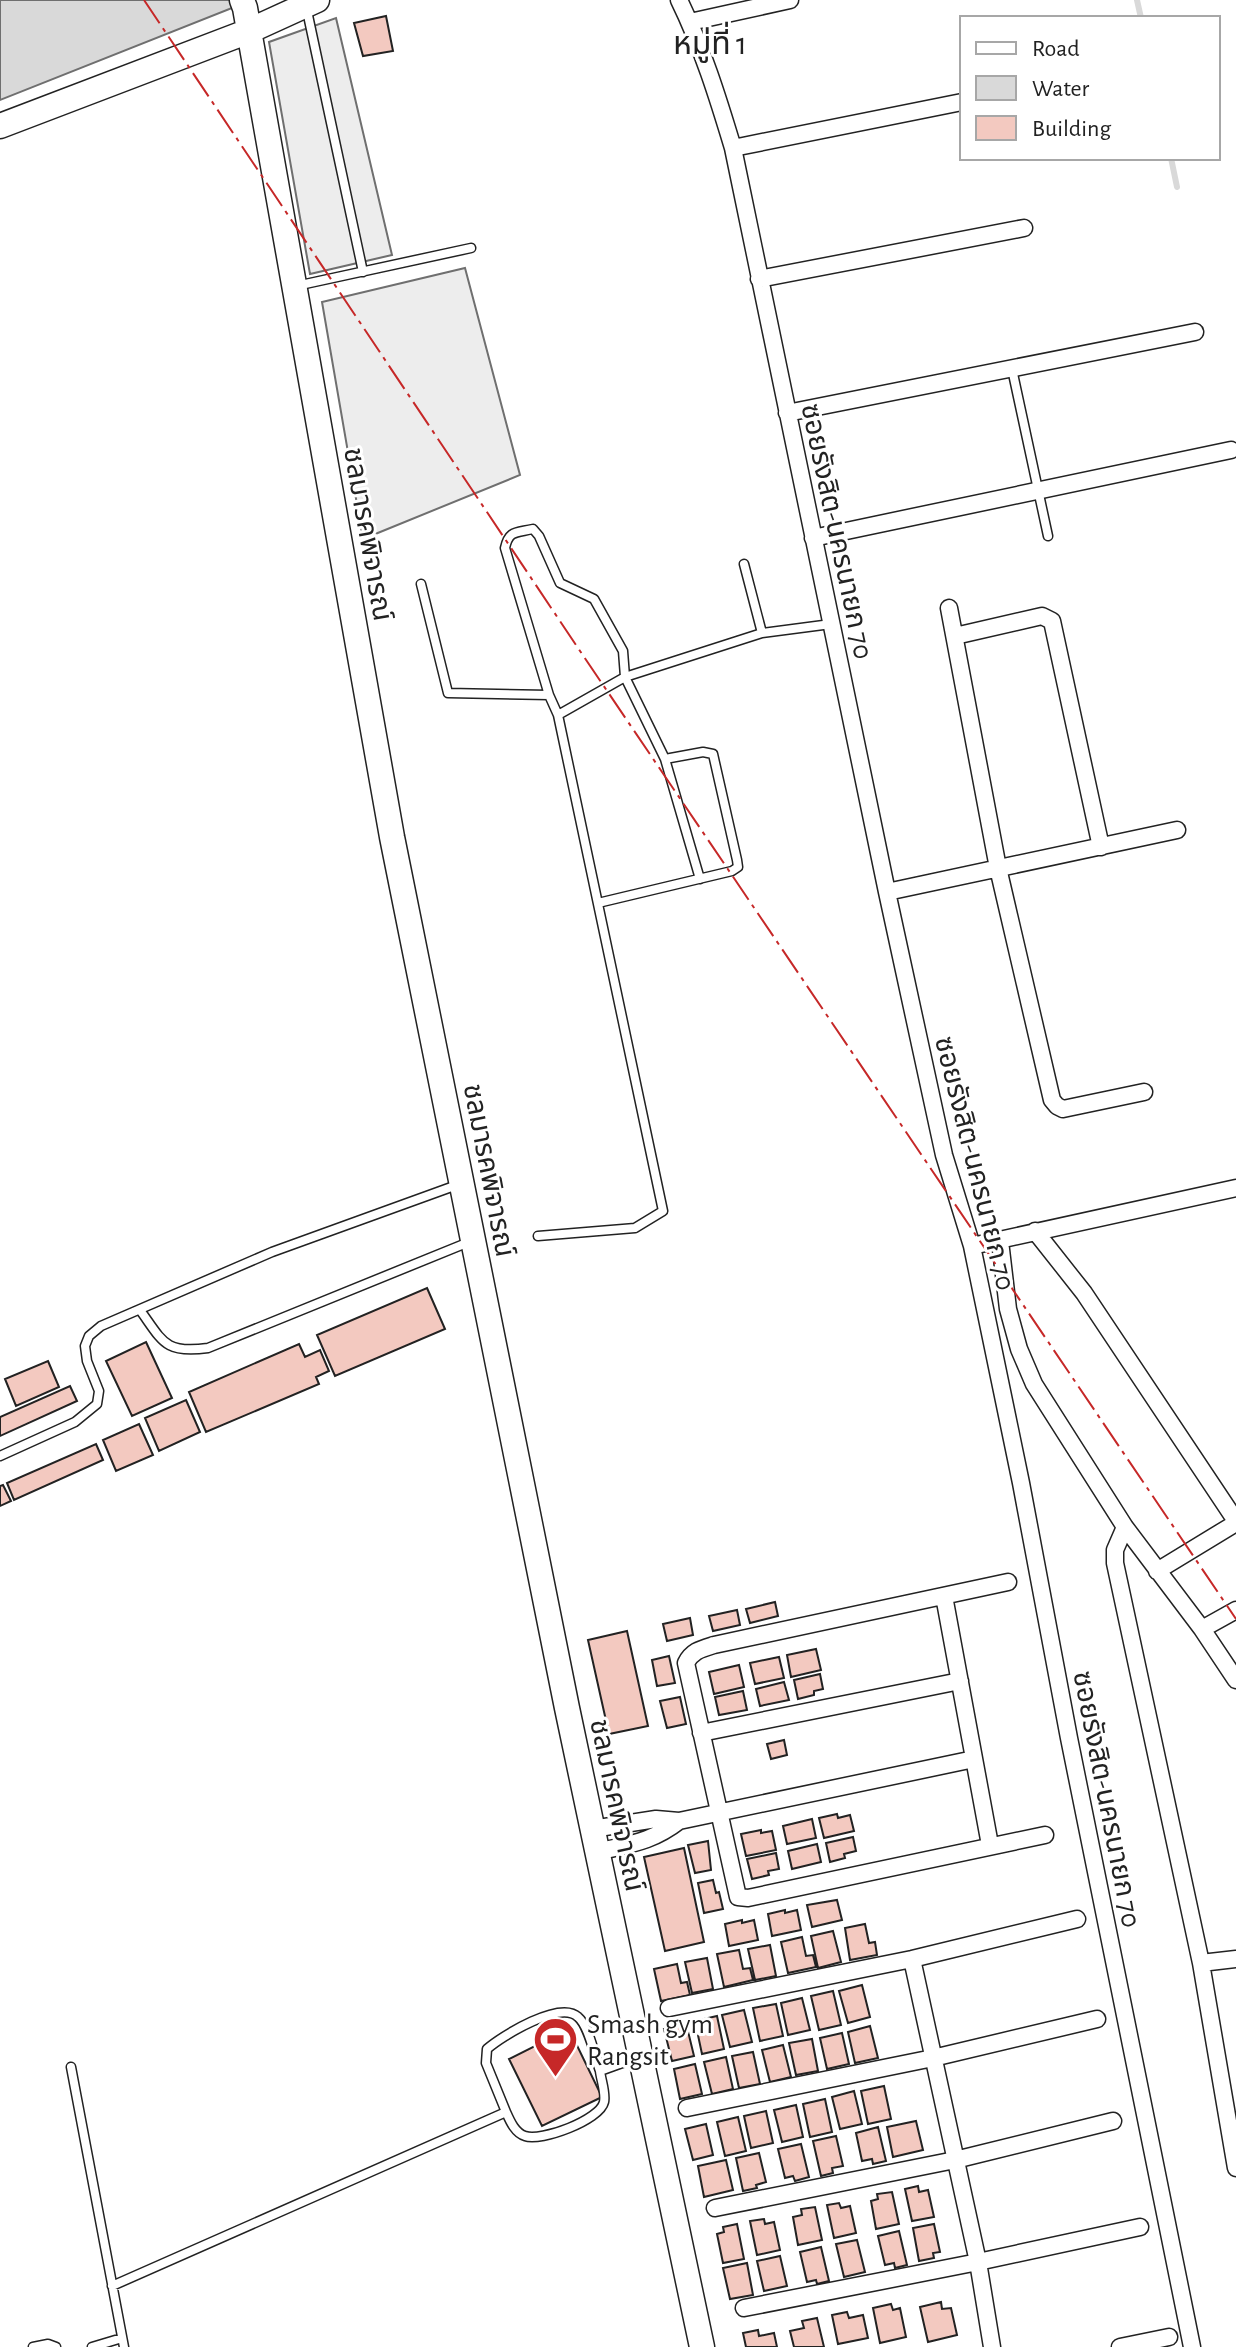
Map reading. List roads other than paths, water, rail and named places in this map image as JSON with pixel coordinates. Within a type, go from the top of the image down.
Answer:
[{"type":"street","name":"ซอยรังสิต-นครนายก 70","points":[[679,0],[690,22],[733,148],[944,1155],[972,1246],[1192,2347]]},
{"type":"street","points":[[690,22],[790,0]]},
{"type":"street","points":[[0,126],[245,13],[312,3]]},
{"type":"street","name":"ชลมารคพิจารณ์","points":[[245,13],[392,837],[639,2057],[702,2347]]},
{"type":"street","points":[[733,148],[960,102]]},
{"type":"street","points":[[759,279],[1024,228]]},
{"type":"street","points":[[787,413],[1195,332]]},
{"type":"street","points":[[813,538],[1231,450]]},
{"type":"street","points":[[949,608],[998,868],[1052,1100],[1063,1109],[1144,1092]]},
{"type":"street","points":[[955,636],[1042,616],[1052,621],[1101,847]]},
{"type":"street","points":[[887,892],[1177,830]]},
{"type":"street","points":[[972,1246],[1236,1188]]},
{"type":"street","points":[[1035,1231],[1084,1293],[1236,1522],[1157,1571]]},
{"type":"street","points":[[1000,1241],[1008,1309],[1019,1349],[1034,1384],[1125,1527],[1202,1629],[1236,1680]]},
{"type":"street","points":[[1125,1527],[1115,1550],[1115,1563],[1201,1963],[1236,2168]]},
{"type":"street","points":[[1008,1582],[696,1650],[686,1663],[738,1897],[748,1898],[1045,1835]]},
{"type":"street","points":[[944,1596],[990,1845]]},
{"type":"street","points":[[1202,1629],[1236,1610]]},
{"type":"street","points":[[701,1733],[960,1681]]},
{"type":"street","points":[[595,1840],[656,1819],[679,1821],[974,1759]]},
{"type":"street","points":[[669,2008],[912,1959],[1077,1919]]},
{"type":"street","points":[[912,1959],[978,2262],[992,2347]]},
{"type":"street","points":[[1201,1963],[1236,1959]]},
{"type":"street","points":[[687,2108],[933,2058],[1097,2019]]},
{"type":"street","points":[[715,2208],[955,2160],[1113,2121]]},
{"type":"street","points":[[744,2308],[1140,2227]]},
{"type":"street","points":[[1120,2347],[1169,2337]]},
{"type":"lane","points":[[312,3],[363,272]]},
{"type":"lane","points":[[296,287],[471,248]]},
{"type":"lane","points":[[1012,368],[1048,536]]},
{"type":"lane","points":[[538,1236],[635,1228],[663,1211],[558,715],[549,695],[505,548],[511,534],[533,529],[560,583],[594,599],[623,651],[625,677],[665,759],[700,879]]},
{"type":"lane","points":[[744,564],[762,633]]},
{"type":"lane","points":[[421,584],[448,693],[549,695]]},
{"type":"lane","points":[[558,715],[625,677],[762,633],[831,624]]},
{"type":"lane","points":[[598,903],[738,867],[713,754],[703,752],[665,759]]},
{"type":"lane","points":[[0,1456],[75,1422],[97,1404],[99,1391],[87,1361],[85,1346],[89,1336],[101,1326],[272,1252],[462,1183]]},
{"type":"lane","points":[[140,1310],[163,1343],[183,1352],[208,1348],[473,1240]]},
{"type":"lane","points":[[570,2012],[578,2017],[584,2025],[600,2071],[604,2102],[591,2118],[558,2132],[535,2137],[525,2137],[518,2132],[506,2112],[486,2063],[487,2049],[552,2013],[570,2012]]},
{"type":"lane","points":[[600,2071],[639,2057]]},
{"type":"lane","points":[[71,2067],[123,2342],[92,2347]]},
{"type":"lane","points":[[112,2286],[506,2112]]},
{"type":"lane","points":[[33,2347],[48,2344],[56,2347]]},
{"type":"water","points":[[0,0],[252,0],[0,100]]},
{"type":"waterway","points":[[1137,0],[1141,16]]},
{"type":"waterway","points":[[1171,160],[1177,187]]},
{"type":"place","name":"Smash gym Rangsit","points":[[556,2078]]},
{"type":"district","name":"หมู่ที่ 1","points":[[710,43]]}]
